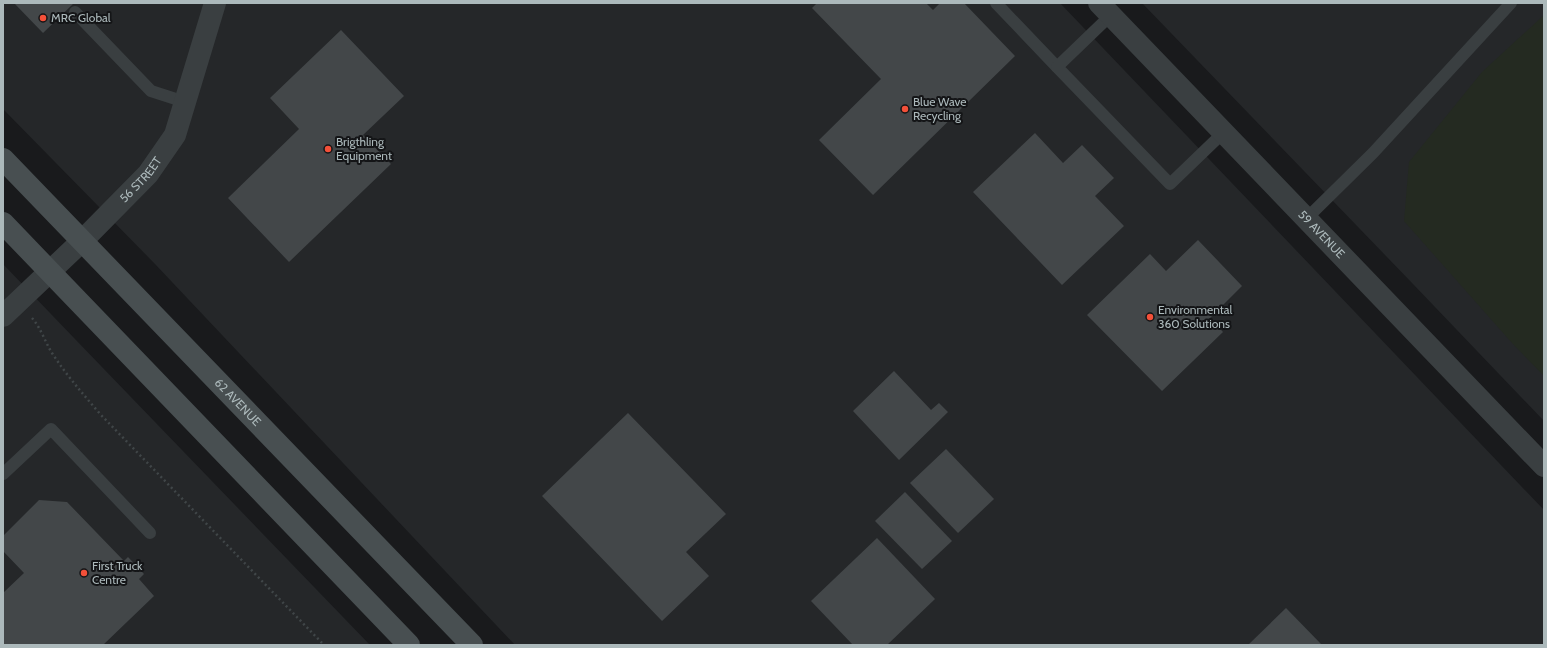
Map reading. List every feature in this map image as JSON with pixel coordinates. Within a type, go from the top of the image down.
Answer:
[{"type":"main road","name":"62 AVENUE","points":[[3,159],[472,645]]},
{"type":"main road","points":[[3,223],[410,645]]},
{"type":"street","name":"56 STREET","points":[[3,316],[82,241],[148,174],[175,135],[215,3]]},
{"type":"street","name":"59 AVENUE","points":[[1103,6],[1544,466]]},
{"type":"lane","points":[[996,3],[1170,184],[1224,132]]},
{"type":"lane","points":[[1306,219],[1373,153],[1511,3]]},
{"type":"lane","points":[[1057,67],[1103,6]]},
{"type":"lane","points":[[75,12],[151,91],[185,102]]},
{"type":"lane","points":[[3,474],[51,429],[150,533]]},
{"type":"path","points":[[37,324],[49,348],[69,378],[101,415],[324,645]]},
{"type":"shaded area","points":[[3,3],[1060,3],[1544,510],[1544,645],[515,645],[155,264],[3,109]]},
{"type":"shaded area","points":[[1142,3],[1544,3],[1544,421],[1413,284]]},
{"type":"shaded area","points":[[1544,15],[1544,376],[1512,343],[1404,221],[1409,162],[1482,72]]},
{"type":"shaded area","points":[[3,264],[75,339],[370,645],[3,645]]},
{"type":"building","name":"MRC Global","points":[[14,3],[74,3],[43,33]]},
{"type":"building","name":"Blue Wave Recycling","points":[[817,3],[926,3],[933,10],[940,3],[964,3],[1015,56],[873,195],[819,140],[881,79],[812,8]]},
{"type":"building","name":"Brigthling Equipment","points":[[341,30],[404,96],[363,135],[391,164],[289,262],[228,198],[299,129],[270,98]]},
{"type":"building","points":[[1035,133],[1063,163],[1082,145],[1114,178],[1095,196],[1124,226],[1062,285],[973,192]]},
{"type":"building","name":"Environmental 360 Solutions","points":[[1198,240],[1242,286],[1210,318],[1223,332],[1162,391],[1087,315],[1150,254],[1166,271]]},
{"type":"building","points":[[894,371],[931,410],[939,403],[948,412],[899,460],[853,411]]},
{"type":"building","points":[[628,413],[726,514],[686,552],[709,576],[662,621],[542,496]]},
{"type":"building","points":[[946,449],[994,499],[958,533],[910,483]]},
{"type":"building","points":[[905,492],[952,541],[922,569],[875,521]]},
{"type":"building","name":"First Truck Centre","points":[[39,500],[67,502],[124,561],[128,557],[144,574],[139,579],[154,596],[103,645],[3,645],[3,593],[24,573],[3,551],[3,536]]},
{"type":"building","points":[[877,538],[935,599],[887,645],[853,645],[811,601]]},
{"type":"building","points":[[1286,608],[1322,645],[1248,645]]},
{"type":"place","name":"MRC Global","points":[[43,18]]},
{"type":"place","name":"Blue Wave Recycling","points":[[905,109]]},
{"type":"place","name":"Brigthling Equipment","points":[[328,149]]},
{"type":"place","name":"Environmental 360 Solutions","points":[[1150,317]]},
{"type":"place","name":"First Truck Centre","points":[[84,573]]}]
